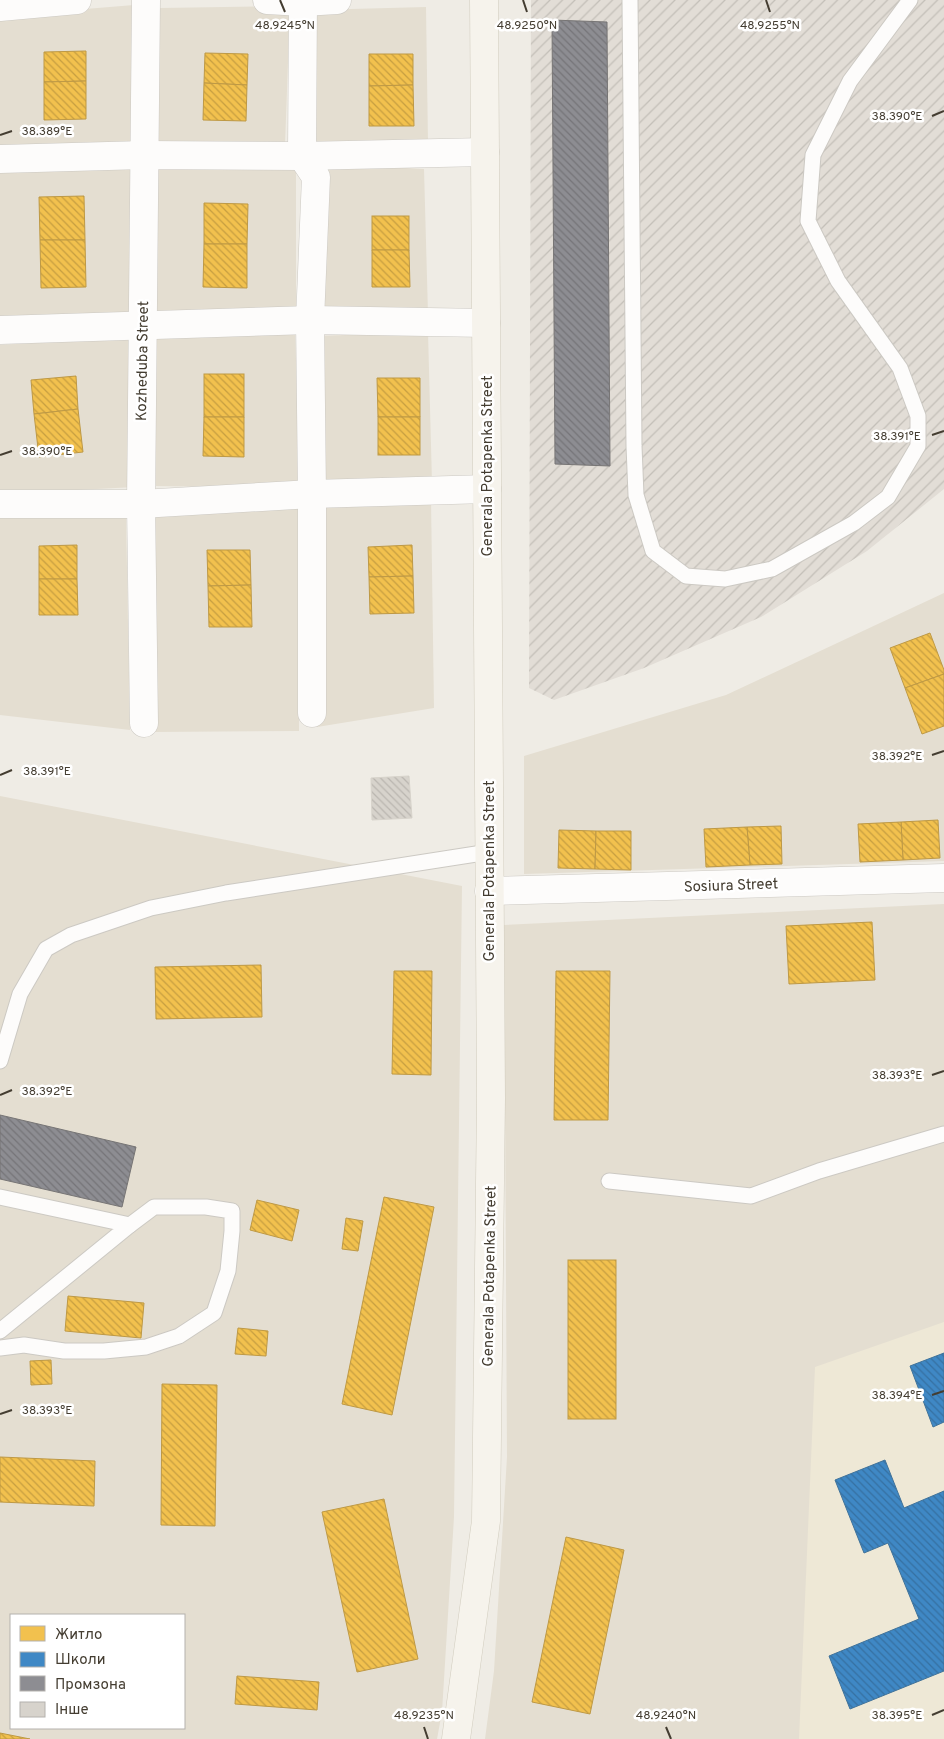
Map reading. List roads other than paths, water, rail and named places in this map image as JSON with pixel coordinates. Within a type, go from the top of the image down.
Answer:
[{"type":"main road","name":"Generala Potapenka Street","points":[[456,1739],[486,1521],[491,1098],[484,0]]},
{"type":"street","points":[[0,6],[77,0]]},
{"type":"street","name":"Kozheduba Street","points":[[144,723],[141,504],[146,0]]},
{"type":"street","points":[[267,0],[337,0]]},
{"type":"street","points":[[303,1],[302,156],[316,176],[310,320],[312,713]]},
{"type":"street","points":[[0,159],[144,155],[302,156],[485,152]]},
{"type":"street","points":[[0,330],[310,320],[486,323]]},
{"type":"street","points":[[0,504],[141,504],[312,494],[487,489]]},
{"type":"street","name":"Sosiura Street","points":[[490,892],[944,878]]},
{"type":"lane","points":[[630,0],[636,495],[653,551],[686,576],[725,579],[772,569],[854,523],[888,497],[918,446],[918,416],[900,368],[838,280],[808,221],[813,154],[850,81],[910,0]]},
{"type":"lane","points":[[0,1062],[20,994],[46,949],[71,935],[161,906],[226,893],[489,852]]},
{"type":"lane","points":[[609,1181],[751,1196],[818,1172],[944,1134]]},
{"type":"lane","points":[[0,1197],[130,1225]]},
{"type":"lane","points":[[0,1332],[154,1207],[206,1207],[232,1211],[228,1271],[214,1313],[179,1336],[146,1347],[104,1351],[64,1351],[24,1345],[0,1348]]}]
